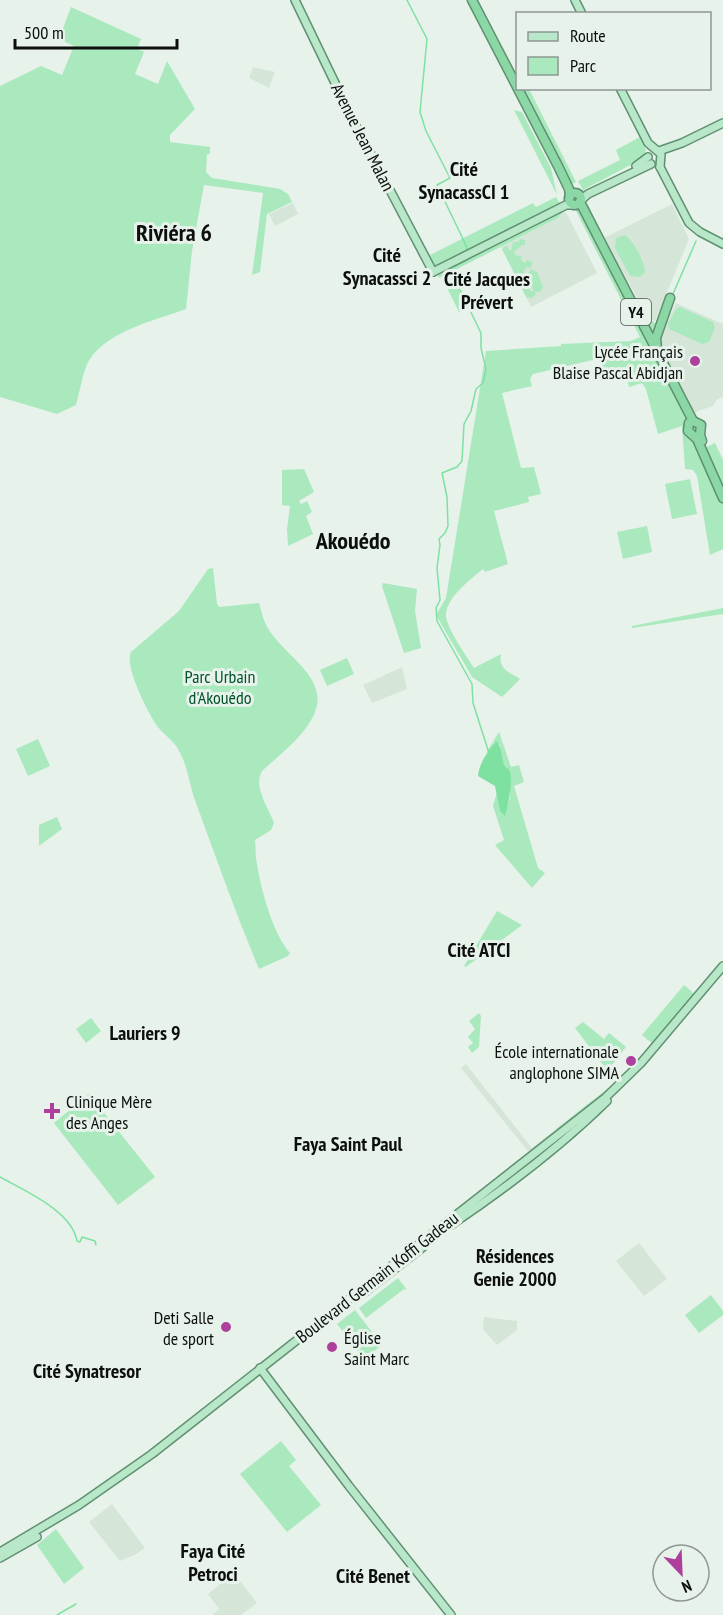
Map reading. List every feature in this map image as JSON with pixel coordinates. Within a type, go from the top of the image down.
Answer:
[{"type":"highway","name":"Y4","points":[[474,0],[516,79]]},
{"type":"highway","name":"Y4","points":[[474,0],[516,83]]},
{"type":"highway","name":"Y4","points":[[520,90],[569,189],[670,376],[691,422]]},
{"type":"highway","name":"Y4","points":[[521,90],[691,422]]},
{"type":"highway","points":[[670,298],[655,342],[670,376]]},
{"type":"highway","points":[[691,422],[688,431],[697,434],[723,490]]},
{"type":"highway","points":[[697,434],[723,498]]},
{"type":"main road","name":"Avenue Jean Malan","points":[[295,0],[350,114],[433,272],[723,125]]},
{"type":"main road","points":[[621,90],[648,143],[654,161],[689,223],[700,232],[723,244]]},
{"type":"main road","name":"Boulevard Germain Koffi Gadeau","points":[[606,1099],[641,1063],[723,966]]},
{"type":"main road","name":"Boulevard Germain Koffi Gadeau","points":[[0,1558],[112,1488],[606,1099],[644,1066],[723,972]]},
{"type":"main road","points":[[450,1223],[479,1206],[586,1123],[606,1099]]},
{"type":"main road","points":[[450,1223],[470,1200],[578,1114],[606,1099]]},
{"type":"main road","points":[[260,1371],[446,1615]]},
{"type":"main road","points":[[260,1371],[451,1615]]},
{"type":"main road","name":"Boulevard Germain Koffi Gadeau","points":[[0,1552],[111,1484],[260,1371]]},
{"type":"shaded area","points":[[253,67],[275,72],[269,88],[249,78]]},
{"type":"shaded area","points":[[293,203],[298,214],[275,226],[269,214]]},
{"type":"shaded area","points":[[672,204],[689,239],[655,321],[648,318],[604,238]]},
{"type":"shaded area","points":[[562,211],[567,214],[597,273],[531,307],[501,247],[558,218]]},
{"type":"shaded area","name":"Lycée Français Blaise Pascal Abidjan","points":[[676,303],[723,324],[723,397],[716,400],[713,406],[693,413],[661,346],[663,331]]},
{"type":"shaded area","points":[[402,667],[407,689],[372,703],[363,685]]},
{"type":"shaded area","points":[[496,741],[511,776],[505,816],[500,811],[495,786],[478,776],[482,762]]},
{"type":"shaded area","points":[[466,1064],[532,1148],[556,1129],[559,1133],[531,1155],[461,1068]]},
{"type":"shaded area","points":[[639,1243],[667,1279],[644,1296],[616,1261]]},
{"type":"shaded area","points":[[484,1317],[517,1321],[517,1330],[497,1345],[483,1329]]},
{"type":"shaded area","points":[[112,1504],[145,1548],[120,1561],[89,1522]]},
{"type":"shaded area","points":[[234,1573],[257,1603],[241,1615],[212,1615],[219,1609],[208,1594]]},
{"type":"green space","points":[[71,7],[141,39],[137,49],[144,52],[135,74],[158,84],[167,61],[195,109],[170,135],[170,142],[210,147],[210,154],[207,154],[206,172],[212,178],[280,189],[288,194],[292,202],[267,214],[260,272],[252,275],[263,193],[204,185],[192,251],[186,309],[120,334],[98,349],[85,369],[76,405],[57,414],[0,397],[0,86],[41,66],[62,75],[74,46],[59,39]]},
{"type":"green space","points":[[523,90],[530,90],[576,182],[572,184]]},
{"type":"green space","points":[[514,110],[522,112],[551,168],[557,195]]},
{"type":"green space","points":[[640,137],[646,150],[642,159],[583,190],[578,181],[620,160],[616,150]]},
{"type":"green space","points":[[556,197],[564,210],[558,218],[439,278],[428,256],[533,203],[536,207]]},
{"type":"green space","points":[[587,203],[630,290],[646,315],[663,331],[661,346],[663,353],[697,424],[702,449],[715,443],[723,460],[723,549],[710,555],[697,476],[693,470],[685,469],[682,426],[658,434],[646,389],[642,383],[629,387],[624,369],[605,374],[601,362],[597,359],[533,374],[530,379],[532,386],[502,393],[521,468],[534,467],[541,494],[528,497],[529,502],[494,511],[508,564],[485,572],[483,569],[466,583],[451,600],[446,618],[452,633],[474,668],[501,654],[503,667],[520,679],[502,697],[472,677],[436,615],[446,598],[486,351],[561,346],[561,344],[631,341],[640,337],[575,209]]},
{"type":"green space","points":[[625,235],[643,262],[645,272],[640,277],[630,276],[615,248],[616,238]]},
{"type":"green space","points":[[520,239],[525,240],[525,245],[514,252],[515,255],[521,256],[521,260],[525,263],[527,260],[532,262],[532,266],[526,267],[524,272],[530,290],[534,292],[527,275],[531,269],[537,272],[543,287],[540,292],[535,292],[532,298],[526,297],[502,249],[506,246],[511,251],[513,242],[518,242]]},
{"type":"green space","points":[[454,279],[468,308],[459,312],[445,284]]},
{"type":"green space","points":[[680,307],[713,322],[715,328],[709,342],[702,344],[669,329],[668,324],[676,309]]},
{"type":"green space","points":[[304,469],[314,492],[299,501],[301,504],[307,501],[312,512],[306,516],[313,534],[288,546],[287,529],[290,506],[282,505],[282,470]]},
{"type":"green space","points":[[690,479],[697,514],[672,519],[665,484]]},
{"type":"green space","points":[[647,526],[652,552],[623,559],[617,532]]},
{"type":"green space","name":"Parc Urbain d'Akouédo","points":[[213,568],[219,607],[259,603],[269,630],[309,675],[318,698],[316,711],[303,732],[262,771],[260,777],[260,790],[274,823],[271,830],[255,840],[256,861],[269,911],[278,935],[290,953],[259,969],[196,803],[182,757],[177,747],[151,717],[133,677],[130,659],[131,652],[179,611],[208,569]]},
{"type":"green space","points":[[383,583],[417,589],[415,611],[421,648],[404,653],[382,586]]},
{"type":"green space","points":[[723,608],[723,614],[632,628],[632,626]]},
{"type":"green space","points":[[347,658],[354,674],[327,686],[320,670]]},
{"type":"green space","points":[[499,732],[511,767],[519,765],[524,782],[514,786],[538,868],[545,873],[532,888],[495,845],[504,840],[493,806],[497,792],[500,811],[505,815],[510,797],[509,771],[503,762],[500,745],[494,742],[491,750],[486,753]]},
{"type":"green space","points":[[38,739],[50,766],[28,776],[16,749]]},
{"type":"green space","points":[[57,817],[62,829],[39,846],[39,825]]},
{"type":"green space","points":[[497,911],[522,925],[466,967],[464,966]]},
{"type":"green space","points":[[684,985],[697,996],[654,1045],[642,1035]]},
{"type":"green space","points":[[479,1013],[481,1016],[479,1047],[472,1053],[468,1047],[473,1043],[468,1037],[475,1029],[469,1021]]},
{"type":"green space","points":[[91,1018],[101,1031],[86,1043],[76,1029]]},
{"type":"green space","points":[[583,1022],[604,1039],[609,1033],[626,1047],[609,1069],[620,1083],[559,1133],[556,1129],[616,1082],[575,1028]]},
{"type":"green space","points":[[89,1094],[155,1177],[118,1205],[54,1123]]},
{"type":"green space","points":[[398,1278],[407,1290],[404,1289],[366,1318],[359,1308]]},
{"type":"green space","points":[[711,1295],[723,1311],[723,1315],[699,1333],[685,1315]]},
{"type":"green space","points":[[355,1310],[382,1345],[364,1359],[337,1324]]},
{"type":"green space","points":[[281,1441],[296,1460],[289,1466],[321,1505],[287,1532],[240,1474]]},
{"type":"green space","points":[[56,1529],[84,1568],[64,1584],[37,1545]]},
{"type":"waterway","points":[[407,0],[427,39],[420,112],[426,131],[450,178],[437,185],[467,248],[466,253]]},
{"type":"waterway","points":[[673,294],[696,241]]},
{"type":"waterway","points":[[454,267],[467,260]]},
{"type":"waterway","points":[[454,265],[450,269],[481,333],[481,348],[486,369],[483,383],[476,389],[471,411],[464,424],[462,461],[457,467],[442,473],[447,497],[448,526],[439,539],[437,568],[440,600],[436,608],[437,621],[472,684],[473,703],[489,753]]},
{"type":"waterway","points":[[0,1177],[34,1195],[57,1211],[73,1230],[77,1241],[80,1242],[82,1237],[95,1241],[96,1245]]},
{"type":"waterway","points":[[57,1615],[76,1604]]},
{"type":"place","name":"Lycée Français Blaise Pascal Abidjan","points":[[695,361]]},
{"type":"place","name":"École internationale anglophone SIMA","points":[[631,1061]]},
{"type":"place","name":"Clinique Mère des Anges","points":[[52,1111]]},
{"type":"place","name":"Deti Salle de sport","points":[[226,1327]]},
{"type":"place","name":"Église Saint Marc","points":[[332,1347]]},
{"type":"district","name":"Cité SynacassCI 1","points":[[464,180]]},
{"type":"district","name":"Riviéra 6","points":[[174,232]]},
{"type":"district","name":"Cité Synacassci 2","points":[[387,266]]},
{"type":"district","name":"Cité Jacques Prévert","points":[[487,290]]},
{"type":"district","name":"Akouédo","points":[[353,540]]},
{"type":"district","name":"Cité ATCI","points":[[479,950]]},
{"type":"district","name":"Lauriers 9","points":[[145,1033]]},
{"type":"district","name":"Faya Saint Paul","points":[[348,1144]]},
{"type":"district","name":"Résidences Genie 2000","points":[[515,1268]]},
{"type":"district","name":"Cité Synatresor","points":[[87,1371]]},
{"type":"district","name":"Faya Cité Petroci","points":[[213,1562]]},
{"type":"district","name":"Cité Benet","points":[[373,1576]]}]
